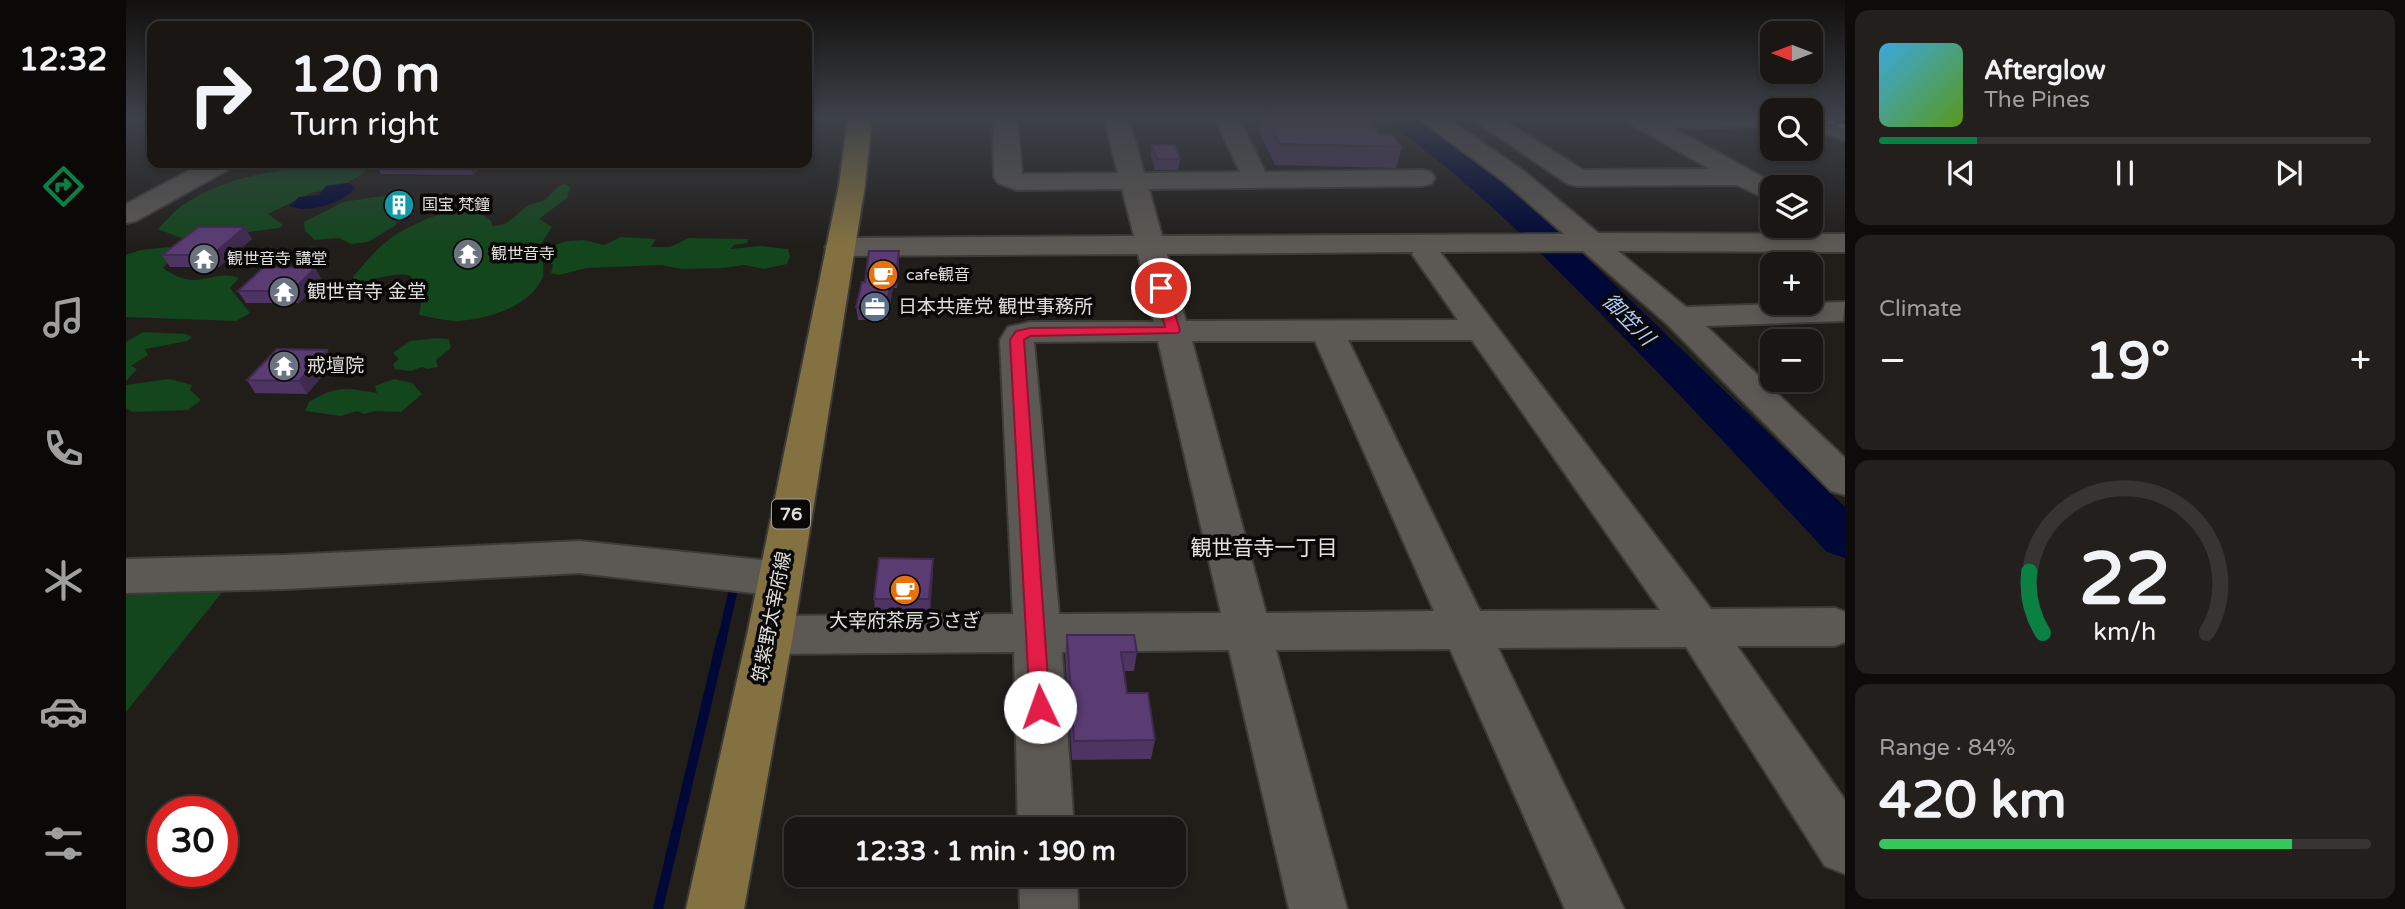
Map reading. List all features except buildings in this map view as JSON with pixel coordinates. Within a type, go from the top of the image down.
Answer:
[{"type":"main road","name":"筑紫野太宰府線","points":[[715,909],[770,635],[855,159]]},
{"type":"street","points":[[1006,159],[1007,177],[1010,180],[1422,178]]},
{"type":"street","points":[[1127,159],[1173,331],[1246,631],[1318,909]]},
{"type":"street","points":[[1247,159],[1256,179]]},
{"type":"street","points":[[1490,159],[1516,178],[1678,317],[1845,481]]},
{"type":"street","points":[[1548,159],[1577,178],[1744,177]]},
{"type":"street","points":[[1712,159],[1760,186]]},
{"type":"street","points":[[126,215],[139,199],[210,168]]},
{"type":"street","points":[[1823,224],[1845,237]]},
{"type":"street","points":[[840,247],[1748,241],[1845,243]]},
{"type":"street","points":[[1748,241],[1763,252]]},
{"type":"street","points":[[1427,254],[1697,626],[1845,847]]},
{"type":"street","points":[[1823,296],[1844,311]]},
{"type":"street","points":[[1678,317],[1844,311]]},
{"type":"street","points":[[1045,817],[1037,633],[1017,340],[1020,334],[1480,330]]},
{"type":"street","points":[[1327,331],[1595,909]]},
{"type":"street","points":[[126,576],[286,572],[579,557],[780,579]]},
{"type":"street","points":[[770,635],[1835,627]]},
{"type":"street","points":[[1048,887],[1049,909]]},
{"type":"green space","points":[[295,169],[365,169],[365,172],[341,187],[311,193],[268,214],[283,225],[279,228],[186,240],[158,229],[186,203],[228,183]]},
{"type":"green space","points":[[565,184],[570,187],[567,198],[539,219],[552,227],[541,244],[542,249],[567,241],[584,240],[604,245],[621,237],[656,239],[651,247],[670,247],[689,238],[748,239],[747,243],[734,245],[730,249],[760,246],[788,249],[790,256],[787,264],[764,269],[744,265],[682,269],[661,265],[586,268],[559,275],[551,273],[553,265],[543,259],[543,276],[538,287],[529,296],[495,314],[458,321],[419,315],[421,304],[411,276],[391,276],[354,284],[353,277],[381,246],[398,233],[419,223],[465,208],[478,211],[491,221],[492,226],[503,224],[528,205],[546,199]]},
{"type":"green space","points":[[395,194],[401,197],[384,208],[398,213],[396,225],[368,242],[351,244],[339,238],[315,240],[305,231],[304,222],[343,202]]},
{"type":"green space","points":[[169,247],[178,251],[163,268],[176,275],[195,280],[220,276],[239,278],[230,288],[250,313],[236,321],[126,317],[126,255],[141,250]]},
{"type":"green space","points":[[143,332],[185,334],[192,337],[187,341],[145,349],[148,355],[131,366],[137,369],[126,381],[126,342]]},
{"type":"green space","points":[[449,339],[451,348],[436,360],[438,367],[422,367],[410,371],[395,369],[393,364],[399,359],[393,353],[410,341]]},
{"type":"green space","points":[[169,379],[192,385],[190,390],[201,400],[188,410],[133,412],[126,408],[126,385]]},
{"type":"green space","points":[[394,379],[412,383],[422,394],[401,412],[375,411],[364,414],[357,411],[341,416],[305,411],[309,402],[335,390],[377,393],[375,386]]},
{"type":"green space","points":[[126,580],[231,581],[126,712]]},
{"type":"shaded area","points":[[347,183],[356,187],[334,203],[306,209],[289,206],[299,197],[319,195],[326,186]]},
{"type":"waterway","name":"御笠川","points":[[1457,159],[1520,212],[1717,406],[1845,539]]},
{"type":"waterway","points":[[722,639],[734,587]]},
{"type":"waterway","points":[[658,909],[722,638]]},
{"type":"place","name":"国宝 梵鐘","points":[[399,205]]},
{"type":"place","name":"観世音寺","points":[[468,254]]},
{"type":"place","name":"観世音寺 講堂","points":[[204,259]]},
{"type":"place","name":"cafe観音","points":[[883,275]]},
{"type":"place","name":"観世音寺 金堂","points":[[284,292]]},
{"type":"place","name":"日本共産党 観世事務所","points":[[875,307]]},
{"type":"place","name":"戒壇院","points":[[284,366]]},
{"type":"place","name":"大宰府茶房うさぎ","points":[[905,590]]},
{"type":"district","name":"観世音寺一丁目","points":[[1264,548]]},
{"type":"route","points":[[1040,707],[1017,340],[1020,334],[1030,332],[1173,331],[1161,288]]}]
